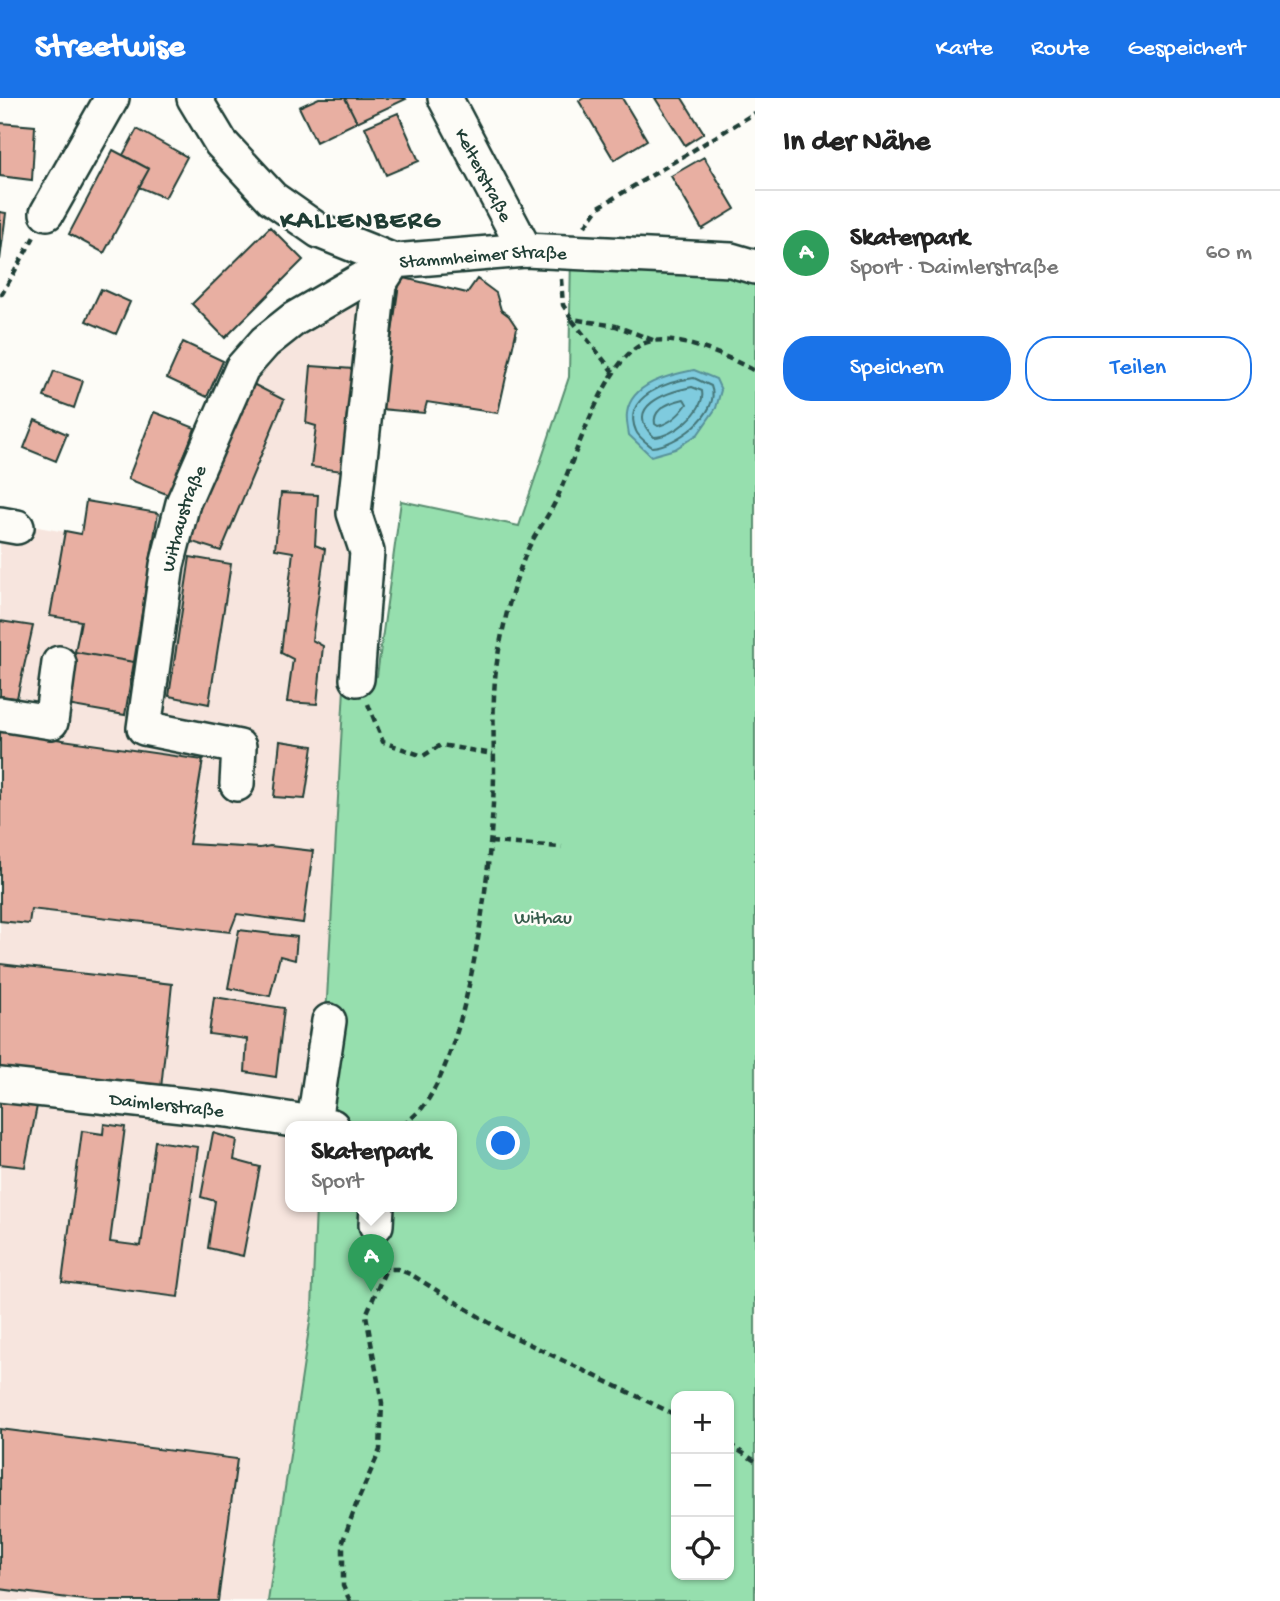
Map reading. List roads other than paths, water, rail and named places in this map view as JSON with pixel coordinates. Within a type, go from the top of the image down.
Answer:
[{"type":"street","points":[[47,213],[112,98]]},
{"type":"street","name":"Stammheimer Straße","points":[[194,98],[220,143],[272,198],[319,231],[394,261],[525,250],[731,260],[755,267]]},
{"type":"street","name":"Kelterstraße","points":[[445,98],[525,250]]},
{"type":"street","points":[[357,680],[368,552],[354,513],[379,284],[394,261]]},
{"type":"street","name":"Withaustraße","points":[[237,784],[239,747],[144,728],[167,565],[183,503],[242,368],[265,342],[294,319],[394,261]]},
{"type":"street","points":[[0,715],[51,722],[59,663]]},
{"type":"street","points":[[323,1121],[329,1021]]},
{"type":"street","name":"Daimlerstraße","points":[[0,1085],[228,1110],[303,1121]]},
{"type":"water","points":[[694,370],[716,379],[721,390],[716,408],[698,434],[675,449],[651,456],[629,435],[627,415],[630,403],[636,394],[653,382]]},
{"type":"place","name":"Skaterpark","points":[[371,1292]]},
{"type":"district","name":"KALLENBERG","points":[[361,218]]},
{"type":"park label","name":"Withau","points":[[543,916]]}]
